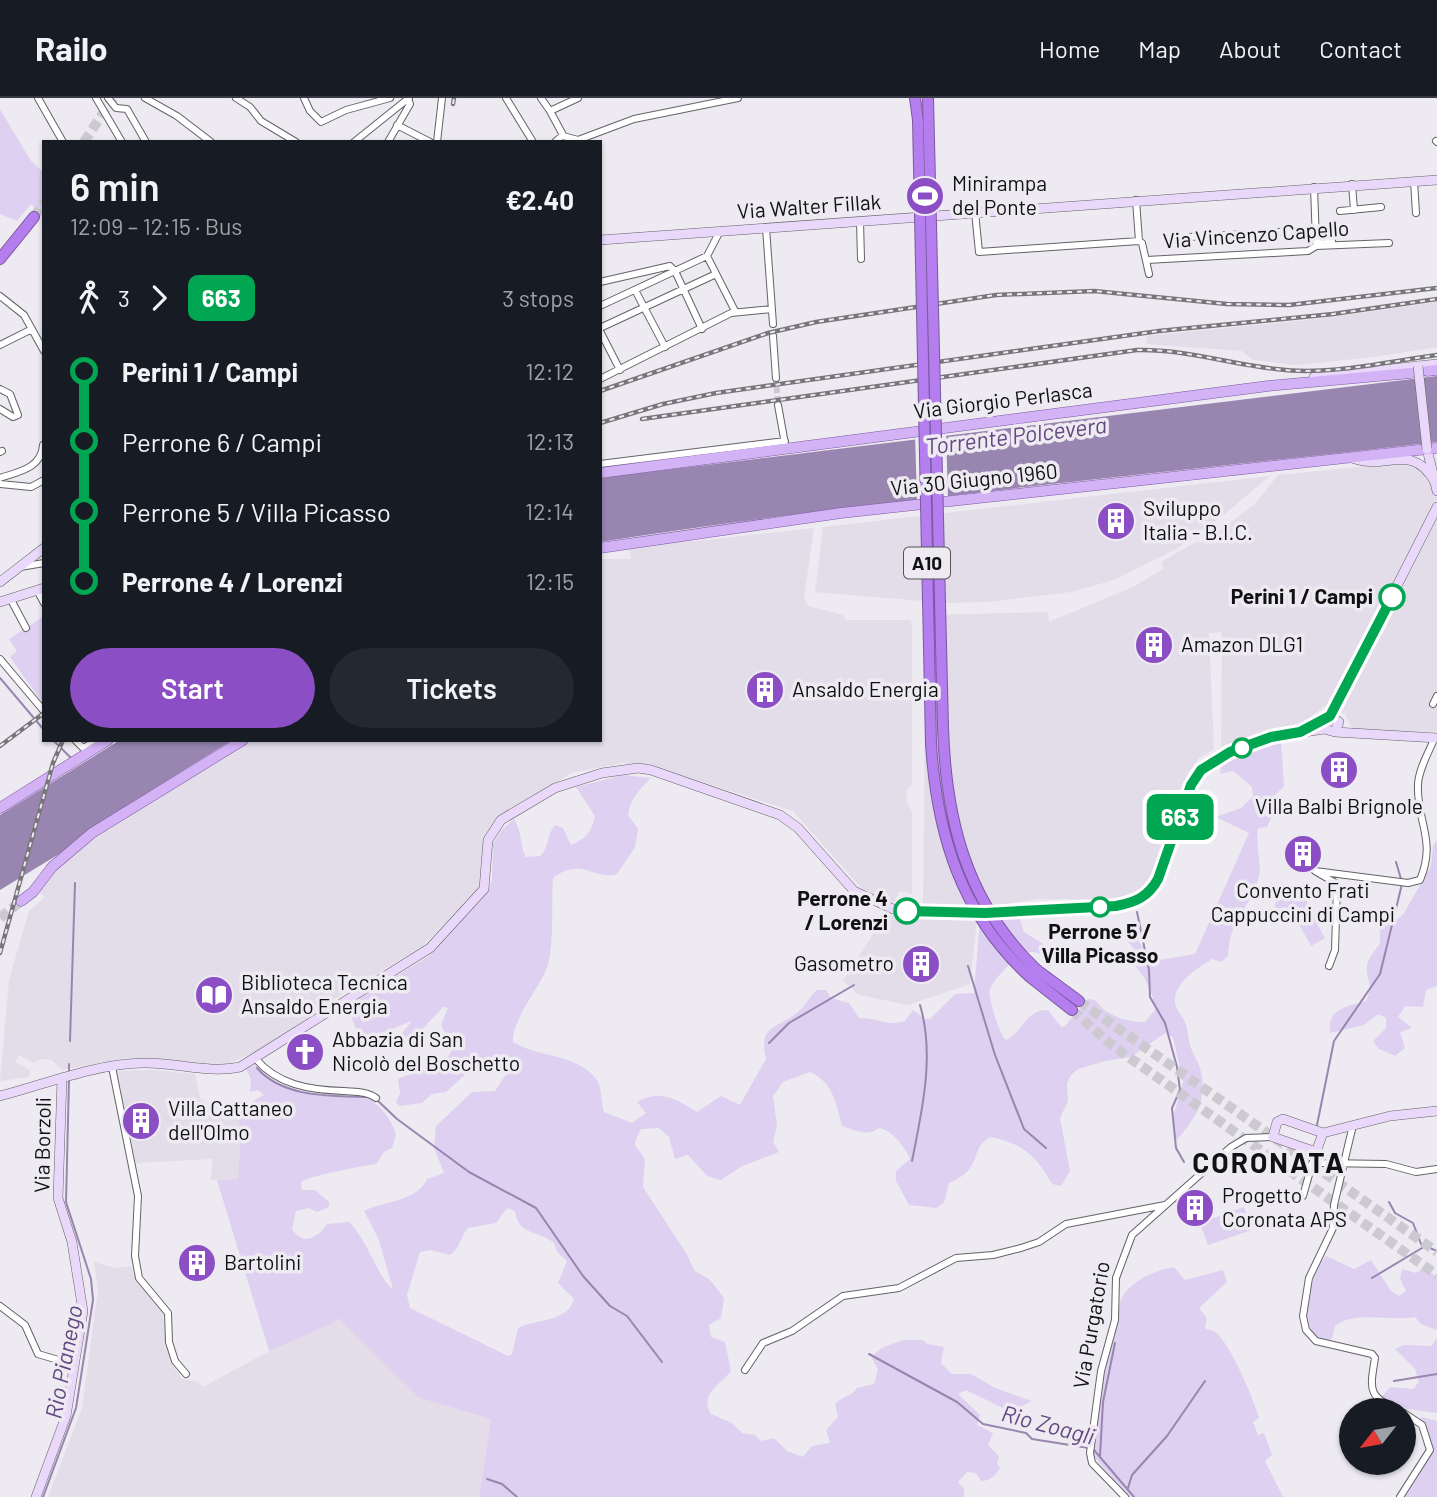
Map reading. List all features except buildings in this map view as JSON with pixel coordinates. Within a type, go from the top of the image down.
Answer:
[{"type":"highway","name":"A10","points":[[917,98],[935,793],[946,845],[966,896],[994,939],[1075,1006]]},
{"type":"highway","name":"A10","points":[[928,98],[943,728],[948,796],[957,843],[975,887],[1003,932],[1034,973]]},
{"type":"highway","points":[[0,259],[34,217]]},
{"type":"main road","name":"Via Walter Fillak","points":[[602,240],[1437,180]]},
{"type":"main road","points":[[1436,485],[1423,370],[1437,364]]},
{"type":"main road","name":"Via Giorgio Perlasca","points":[[602,473],[785,444],[1270,384],[1423,370]]},
{"type":"main road","name":"Via 30 Giugno 1960","points":[[602,548],[841,513],[1432,449]]},
{"type":"main road","name":"Via 30 Giugno 1960","points":[[1352,458],[1364,462],[1413,460],[1427,469],[1436,485]]},
{"type":"main road","points":[[1436,485],[1437,459]]},
{"type":"main road","points":[[1436,738],[1335,732],[1331,721],[1437,507]]},
{"type":"main road","points":[[0,582],[42,550]]},
{"type":"main road","points":[[3,601],[40,589]]},
{"type":"main road","points":[[0,1096],[70,1076],[144,1063],[226,1070],[240,1067],[430,948],[484,889],[488,840],[501,820],[576,780],[623,769],[651,770],[780,815],[797,828],[854,891],[893,909],[985,913],[1116,906],[1136,902],[1152,891],[1191,785],[1201,770],[1215,759],[1271,737],[1300,732],[1331,721],[1363,735]]},
{"type":"main road","points":[[0,808],[105,742]]},
{"type":"main road","points":[[21,901],[33,892],[52,867],[92,833],[240,742]]},
{"type":"main road","name":"Via Borzoli","points":[[36,1497],[66,1416],[83,1311],[72,1242],[58,1198],[62,1101],[70,1076]]},
{"type":"main road","points":[[40,1085],[55,1090],[62,1101]]},
{"type":"main road","points":[[1323,1133],[1315,1155],[1273,1137],[1280,1120],[1289,1120],[1323,1133],[1390,1116],[1437,1111]]},
{"type":"street","points":[[38,98],[62,140]]},
{"type":"street","points":[[96,98],[121,140]]},
{"type":"street","points":[[107,98],[116,108],[127,110],[145,140]]},
{"type":"street","points":[[145,98],[177,116],[208,140]]},
{"type":"street","points":[[236,98],[250,107],[261,121],[293,140]]},
{"type":"street","points":[[304,98],[310,111],[321,122],[346,110],[390,98]]},
{"type":"street","points":[[356,140],[409,98],[410,104],[389,140]]},
{"type":"street","points":[[437,140],[442,98]]},
{"type":"street","points":[[506,98],[532,140]]},
{"type":"street","points":[[541,98],[563,136],[578,140],[634,119],[738,98]]},
{"type":"street","points":[[550,111],[578,98]]},
{"type":"street","points":[[397,125],[426,140]]},
{"type":"street","points":[[558,140],[563,136]]},
{"type":"street","points":[[1414,181],[1416,213]]},
{"type":"street","points":[[1352,184],[1354,210]]},
{"type":"street","points":[[1314,187],[1316,242],[1332,241]]},
{"type":"street","name":"Via Vincenzo Capello","points":[[1136,200],[1139,241],[1147,260],[1389,243]]},
{"type":"street","points":[[1340,211],[1381,206]]},
{"type":"street","points":[[975,212],[980,252],[1139,241]]},
{"type":"street","points":[[860,221],[861,259]]},
{"type":"street","points":[[766,228],[772,324]]},
{"type":"street","points":[[1188,237],[1315,230]]},
{"type":"street","points":[[602,305],[707,256],[720,231]]},
{"type":"street","points":[[707,256],[736,311]]},
{"type":"street","points":[[1147,260],[1149,274]]},
{"type":"street","points":[[602,282],[670,266],[675,271],[702,328]]},
{"type":"street","points":[[602,329],[643,306],[716,274]]},
{"type":"street","points":[[635,290],[664,347]]},
{"type":"street","points":[[0,296],[23,313],[42,347]]},
{"type":"street","points":[[602,378],[736,311],[772,309]]},
{"type":"street","points":[[0,344],[32,329]]},
{"type":"street","points":[[602,334],[620,370]]},
{"type":"street","points":[[773,335],[776,378]]},
{"type":"street","points":[[0,389],[10,394],[18,415],[13,418],[0,409]]},
{"type":"street","points":[[602,464],[785,444],[778,405]]},
{"type":"street","points":[[0,478],[25,470],[42,456]]},
{"type":"street","points":[[0,484],[31,487],[42,481]]},
{"type":"street","points":[[20,567],[42,563]]},
{"type":"street","points":[[3,601],[26,628]]},
{"type":"street","points":[[0,659],[42,708]]},
{"type":"street","points":[[1433,704],[1437,696]]},
{"type":"street","points":[[1329,966],[1335,950],[1337,884],[1315,871],[1408,883],[1420,880],[1429,857],[1428,831],[1418,782],[1436,738]]},
{"type":"street","points":[[77,742],[83,748],[94,742]]},
{"type":"street","points":[[255,1058],[266,1071],[286,1082],[315,1090],[372,1094],[376,1098]]},
{"type":"street","points":[[111,1067],[138,1196],[135,1256],[139,1278],[168,1313],[169,1342],[175,1362],[186,1374]]},
{"type":"street","points":[[1353,1125],[1334,1205],[1332,1233],[1309,1278],[1303,1309],[1304,1326],[1316,1341],[1372,1354],[1375,1359],[1371,1375],[1373,1391],[1379,1398]]},
{"type":"street","name":"Via Purgatorio","points":[[1125,1497],[1092,1463],[1092,1425],[1101,1371],[1115,1320],[1116,1279],[1126,1244],[1132,1235],[1239,1141],[1273,1137]]},
{"type":"street","points":[[1315,1155],[1322,1163],[1386,1164],[1416,1172],[1437,1169]]},
{"type":"street","points":[[1303,1196],[1315,1155]]},
{"type":"street","points":[[746,1370],[763,1343],[793,1331],[843,1296],[899,1288],[956,1258],[993,1255],[1021,1248],[1039,1242],[1058,1227],[1078,1220],[1165,1205]]},
{"type":"street","points":[[0,1306],[25,1325],[38,1354],[75,1365]]},
{"type":"street","points":[[1416,1421],[1422,1425],[1430,1450],[1416,1472]]},
{"type":"street","points":[[1400,1497],[1414,1475]]},
{"type":"shaded area","points":[[0,109],[31,161],[42,171],[42,215],[31,204],[17,221],[0,214]]},
{"type":"shaded area","points":[[1437,302],[1437,347],[1374,357],[1295,365],[1253,360],[1242,351],[1147,344],[1146,336],[1317,319]]},
{"type":"shaded area","points":[[1437,459],[1437,732],[1360,730],[1351,727],[1345,714],[1324,706],[1303,724],[1264,732],[1221,747],[1221,632],[1209,633],[1214,749],[1199,758],[1188,773],[1147,886],[1135,896],[1121,900],[1037,899],[992,906],[923,906],[925,709],[932,615],[1048,612],[1049,622],[1135,586],[1164,568],[1161,562],[1196,542],[1213,543],[1221,529],[1254,505],[1278,475]]},
{"type":"shaded area","points":[[1270,476],[1225,514],[1176,549],[1114,580],[1071,592],[989,602],[947,603],[815,592],[823,527]]},
{"type":"shaded area","name":"Ansaldo Energia","points":[[814,528],[804,598],[808,606],[843,615],[846,620],[910,620],[912,784],[906,790],[907,803],[912,811],[912,894],[899,891],[894,903],[863,890],[793,811],[652,766],[623,763],[571,773],[496,819],[486,833],[480,887],[422,947],[321,1007],[323,1011],[264,1048],[223,1066],[126,1058],[62,1070],[51,1060],[41,1059],[34,1063],[19,1055],[15,1062],[30,1070],[29,1077],[0,1081],[9,980],[29,911],[45,897],[39,892],[54,870],[93,840],[248,742],[602,742],[602,559],[631,559],[629,547],[684,539],[695,541]]},
{"type":"shaded area","points":[[42,617],[42,702],[10,657],[17,651],[9,639]]},
{"type":"shaded area","points":[[1281,742],[1284,786],[1268,802],[1273,814],[1267,827],[1258,828],[1259,876],[1232,932],[1228,956],[1221,962],[1212,959],[1195,970],[1180,985],[1175,997],[1176,1007],[1185,1022],[1191,1048],[1200,1068],[1203,1090],[1194,1117],[1176,1141],[1173,1118],[1183,1082],[1173,1037],[1165,1033],[1131,1057],[1078,1069],[1071,1075],[1067,1083],[1068,1101],[1060,1118],[1070,1171],[1061,1186],[1052,1184],[1040,1165],[1027,1152],[1011,1143],[990,1137],[979,1148],[968,1171],[949,1183],[944,1202],[937,1208],[909,1205],[896,1181],[896,1171],[910,1159],[901,1144],[884,1129],[865,1132],[842,1126],[829,1087],[810,1072],[783,1082],[773,1096],[777,1125],[773,1142],[779,1152],[742,1166],[721,1180],[707,1176],[688,1155],[675,1159],[669,1137],[659,1128],[641,1129],[636,1141],[636,1147],[645,1160],[643,1187],[695,1271],[710,1280],[724,1298],[721,1318],[709,1325],[711,1337],[725,1342],[731,1371],[709,1395],[708,1407],[711,1414],[732,1423],[742,1433],[755,1435],[761,1441],[774,1438],[787,1451],[803,1457],[812,1446],[830,1443],[826,1430],[838,1417],[835,1404],[857,1388],[874,1384],[878,1370],[872,1358],[875,1354],[882,1348],[903,1340],[923,1340],[927,1344],[944,1347],[941,1363],[952,1374],[971,1374],[995,1388],[1032,1401],[1011,1412],[966,1390],[958,1394],[980,1415],[977,1425],[993,1433],[988,1445],[999,1456],[997,1464],[1000,1467],[993,1477],[984,1481],[981,1481],[976,1473],[967,1472],[958,1482],[964,1489],[964,1497],[479,1497],[491,1419],[419,1398],[339,1318],[269,1351],[217,1180],[238,1179],[241,1128],[238,1120],[254,1111],[253,1101],[264,1095],[258,1090],[250,1092],[251,1079],[246,1069],[255,1065],[279,1083],[306,1092],[365,1096],[380,1107],[388,1118],[396,1135],[392,1148],[384,1152],[376,1164],[325,1174],[301,1182],[302,1190],[315,1190],[329,1202],[329,1207],[317,1212],[309,1208],[296,1211],[292,1229],[306,1239],[315,1236],[327,1224],[349,1222],[393,1289],[379,1240],[364,1211],[408,1197],[422,1187],[427,1179],[444,1173],[434,1148],[436,1126],[472,1092],[495,1091],[508,1071],[506,1067],[479,1062],[446,1092],[432,1094],[422,1103],[399,1106],[396,1102],[400,1093],[398,1079],[435,1066],[448,1057],[452,1050],[441,1025],[448,1008],[443,1007],[417,1035],[405,1038],[390,1049],[389,1037],[402,1033],[412,1021],[361,1041],[350,1014],[366,1008],[359,999],[429,956],[487,893],[492,880],[493,844],[502,830],[514,819],[526,857],[540,856],[555,825],[563,828],[571,845],[581,840],[590,830],[595,816],[576,787],[623,775],[651,778],[639,790],[631,804],[628,815],[638,829],[635,847],[617,874],[572,869],[553,878],[549,961],[516,1025],[513,1042],[568,1060],[589,1071],[599,1083],[604,1112],[632,1123],[646,1113],[637,1102],[653,1096],[668,1097],[697,1112],[721,1096],[740,1105],[766,1059],[764,1047],[767,1033],[799,1011],[817,990],[826,990],[831,998],[849,1003],[859,1018],[899,1023],[905,1021],[913,1010],[925,1019],[930,1019],[955,994],[974,993],[980,918],[1019,916],[1024,932],[1048,947],[1057,961],[1035,952],[1026,953],[1007,966],[993,984],[990,989],[992,1007],[1006,1040],[1029,1017],[1041,1011],[1048,1010],[1061,1027],[1065,1026],[1088,999],[1094,1000],[1106,1011],[1120,1018],[1145,1022],[1155,1010],[1151,993],[1136,967],[1141,956],[1126,940],[1130,930],[1153,961],[1195,954],[1249,833],[1216,817],[1241,808],[1253,796],[1252,787],[1233,771],[1220,774],[1222,764]],"holes":[[[507,1208],[515,1211],[520,1225],[554,1243],[557,1252],[567,1261],[558,1283],[574,1299],[571,1306],[558,1316],[518,1328],[512,1354],[508,1356],[410,1308],[407,1295],[420,1252],[430,1250],[450,1255],[456,1250],[468,1228],[496,1223]]]},
{"type":"shaded area","points":[[1437,840],[1437,986],[1426,990],[1423,1007],[1405,1006],[1398,1017],[1412,1028],[1400,1032],[1405,1048],[1395,1056],[1379,1049],[1373,1041],[1386,1028],[1386,1018],[1378,1014],[1364,1025],[1330,1033],[1331,1019],[1335,1014],[1346,1007],[1366,1001],[1370,986],[1368,963],[1380,944],[1380,925],[1398,919],[1404,913],[1431,866],[1433,846]]},
{"type":"shaded area","points":[[1276,891],[1308,893],[1307,910],[1275,908]]},
{"type":"shaded area","points":[[1310,911],[1325,938],[1311,946],[1296,919]]},
{"type":"shaded area","points":[[886,914],[921,919],[977,919],[970,984],[908,1005],[859,995],[843,981]]},
{"type":"shaded area","points":[[155,1070],[195,1074],[200,1098],[210,1106],[216,1104],[238,1120],[241,1128],[238,1179],[211,1180],[212,1159],[136,1163],[117,1071]]},
{"type":"shaded area","points":[[1244,1207],[1252,1230],[1208,1245],[1200,1223]]},
{"type":"shaded area","points":[[1326,1256],[1354,1269],[1371,1260],[1391,1291],[1399,1296],[1406,1291],[1400,1278],[1402,1269],[1416,1273],[1424,1268],[1437,1277],[1437,1330],[1421,1324],[1415,1317],[1363,1317],[1343,1321],[1335,1326],[1332,1339],[1318,1340],[1310,1334],[1306,1323],[1306,1309],[1314,1278]]},
{"type":"shaded area","points":[[94,1262],[115,1268],[131,1266],[135,1278],[163,1311],[165,1338],[173,1366],[182,1379],[198,1382],[203,1387],[288,1341],[333,1323],[339,1317],[419,1398],[491,1419],[479,1497],[48,1497],[82,1408],[98,1290]]},
{"type":"shaded area","points":[[1174,1267],[1185,1280],[1223,1270],[1227,1282],[1199,1308],[1207,1318],[1205,1328],[1221,1338],[1247,1386],[1259,1418],[1253,1422],[1258,1435],[1264,1433],[1272,1455],[1265,1461],[1283,1497],[1130,1497],[1093,1456],[1102,1385],[1121,1299],[1143,1278]]},
{"type":"shaded area","points":[[1437,1338],[1437,1413],[1416,1410],[1416,1398],[1381,1398],[1390,1387],[1413,1389],[1419,1382],[1415,1369],[1395,1349],[1404,1345],[1431,1346]]},
{"type":"shaded area","points":[[1422,1417],[1437,1421],[1437,1497],[1404,1497],[1427,1452],[1425,1432],[1420,1419]]},
{"type":"water","name":"Torrente Polcevera","points":[[1437,376],[1437,442],[913,500],[602,542],[602,478]]},
{"type":"water","points":[[117,742],[229,742],[102,821],[64,851],[0,890],[0,815]]},
{"type":"pier","points":[[946,431],[948,499],[917,501],[915,434]]},
{"type":"waterway","points":[[0,678],[42,728]]},
{"type":"waterway","points":[[55,742],[72,759]]},
{"type":"waterway","points":[[1396,862],[1401,879]]},
{"type":"waterway","name":"Rio Pianego","points":[[70,1041],[75,883]]},
{"type":"waterway","points":[[1317,1125],[1334,1041],[1380,974],[1402,884]]},
{"type":"waterway","points":[[1137,912],[1149,970],[1150,997],[1165,1023],[1177,1067],[1180,1090],[1172,1108],[1176,1148],[1184,1162]]},
{"type":"waterway","points":[[968,966],[995,1055],[1024,1129],[1046,1148]]},
{"type":"waterway","points":[[769,1043],[789,1023],[854,985]]},
{"type":"waterway","points":[[912,1161],[927,1063],[920,1005]]},
{"type":"waterway","name":"Rio Pianego","points":[[69,1064],[69,1073]]},
{"type":"waterway","points":[[257,1068],[268,1078],[294,1090],[324,1095],[368,1097]]},
{"type":"waterway","name":"Rio Pianego","points":[[43,1497],[76,1408],[93,1300],[91,1279],[66,1202],[69,1079]]},
{"type":"waterway","points":[[377,1100],[397,1119],[469,1172],[536,1208],[583,1276],[610,1306],[627,1316],[662,1362]]},
{"type":"waterway","points":[[1389,1202],[1395,1213],[1413,1223],[1421,1244],[1437,1251]]},
{"type":"waterway","points":[[1372,1278],[1427,1245]]},
{"type":"waterway","points":[[1100,1456],[1103,1402],[1115,1343]]},
{"type":"waterway","name":"Rio Zoagli","points":[[869,1354],[957,1402],[983,1424],[1026,1433],[1032,1439],[1089,1448]]},
{"type":"waterway","points":[[1394,1381],[1437,1374]]},
{"type":"waterway","points":[[1128,1488],[1132,1475],[1167,1436],[1205,1381]]},
{"type":"waterway","name":"Rio Zoagli","points":[[1094,1450],[1134,1497]]},
{"type":"waterway","points":[[487,1479],[502,1484],[517,1497]]},
{"type":"tunnel","points":[[85,140],[113,98]]},
{"type":"tunnel","points":[[34,217],[42,205]]},
{"type":"tunnel","points":[[776,378],[778,405]]},
{"type":"tunnel","points":[[0,918],[21,901]]},
{"type":"tunnel","points":[[1079,1001],[1437,1252]]},
{"type":"tunnel","points":[[1072,1010],[1113,1046],[1437,1275]]},
{"type":"railway","points":[[453,104],[454,98]]},
{"type":"railway","points":[[602,390],[768,333],[816,322],[996,295],[1094,291],[1227,304],[1289,305],[1437,288]]},
{"type":"railway","points":[[602,422],[663,404],[716,393],[1159,331],[1333,314],[1437,299]]},
{"type":"railway","points":[[642,419],[1137,350],[1189,354],[1296,371],[1356,367],[1437,355]]},
{"type":"railway","points":[[0,746],[42,714]]},
{"type":"railway","points":[[0,953],[53,763],[62,742]]},
{"type":"bus line","name":"663","points":[[907,911],[985,913],[1089,908],[1136,902],[1152,891],[1158,879],[1191,785],[1201,770],[1230,752],[1271,737],[1300,732],[1330,716],[1392,597]]},
{"type":"place","name":"Minirampa del Ponte","points":[[925,196]]},
{"type":"place","name":"Sviluppo Italia - B.I.C.","points":[[1116,521]]},
{"type":"place","name":"Perini 1 / Campi","points":[[1392,597]]},
{"type":"place","name":"Amazon DLG1","points":[[1154,645]]},
{"type":"place","name":"Ansaldo Energia","points":[[765,690]]},
{"type":"place","name":"Villa Balbi Brignole","points":[[1339,770]]},
{"type":"place","name":"Convento Frati Cappuccini di Campi","points":[[1303,854]]},
{"type":"place","name":"Perrone 5 / Villa Picasso","points":[[1100,907]]},
{"type":"place","name":"Perrone 4 / Lorenzi","points":[[907,911]]},
{"type":"place","name":"Gasometro","points":[[921,964]]},
{"type":"place","name":"Biblioteca Tecnica Ansaldo Energia","points":[[214,995]]},
{"type":"place","name":"Abbazia di San Nicolò del Boschetto","points":[[305,1052]]},
{"type":"place","name":"Villa Cattaneo dell'Olmo","points":[[141,1121]]},
{"type":"place","name":"Progetto Coronata APS","points":[[1195,1208]]},
{"type":"place","name":"Bartolini","points":[[197,1263]]},
{"type":"district","name":"CORONATA","points":[[1269,1163]]}]
